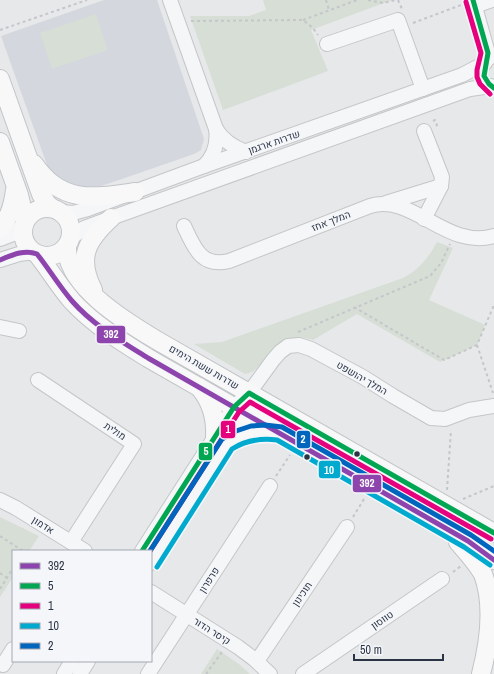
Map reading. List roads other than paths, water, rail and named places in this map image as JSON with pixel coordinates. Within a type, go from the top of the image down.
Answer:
[{"type":"main road","points":[[0,79],[41,194],[47,204],[56,210],[70,223],[71,232],[68,242],[55,254],[46,256],[35,253],[29,248],[24,240],[22,231],[24,223],[34,211],[42,208],[56,210]]},
{"type":"main road","points":[[0,142],[15,185],[24,223]]},
{"type":"main road","points":[[24,146],[41,175],[53,186],[68,194],[94,196],[135,192]]},
{"type":"main road","points":[[0,228],[9,215],[13,205],[15,185]]},
{"type":"main road","points":[[97,298],[86,268],[86,253],[92,238],[111,218]]},
{"type":"main road","name":"שדרות ששת הימים","points":[[68,242],[67,256],[70,266],[79,279],[97,298],[120,316],[145,333],[494,533]]},
{"type":"main road","name":"שדרות ששת הימים","points":[[35,253],[68,297],[96,322],[135,350],[477,546],[494,560]]},
{"type":"main road","points":[[198,387],[202,391],[211,408],[221,440],[254,432],[269,431],[279,433]]},
{"type":"main road","points":[[452,509],[473,518],[494,520]]},
{"type":"main road","points":[[434,522],[458,542],[473,558],[484,575],[490,592],[492,612],[490,636],[481,674]]},
{"type":"street","points":[[170,0],[216,129],[215,149],[211,158],[204,166]]},
{"type":"street","points":[[474,4],[492,0]]},
{"type":"street","points":[[474,4],[494,42]]},
{"type":"street","points":[[474,4],[489,59],[483,70],[485,78],[493,87]]},
{"type":"street","points":[[328,44],[398,20],[423,89]]},
{"type":"street","name":"שדרות ארגמן","points":[[56,210],[72,213],[84,210],[204,166],[462,76],[489,59]]},
{"type":"street","name":"שדרות ארגמן","points":[[68,242],[84,228],[111,218],[470,89],[493,87]]},
{"type":"street","points":[[216,129],[228,143],[246,152]]},
{"type":"street","points":[[424,131],[442,177],[441,186],[424,219]]},
{"type":"street","points":[[384,204],[441,186]]},
{"type":"street","name":"המלך אחז","points":[[184,226],[196,249],[202,256],[209,261],[218,262],[224,262],[370,206],[384,204],[399,206],[455,234],[467,238],[486,239],[494,236]]},
{"type":"street","points":[[0,239],[15,232],[24,223]]},
{"type":"street","points":[[0,260],[19,254],[35,253]]},
{"type":"street","points":[[0,327],[19,331]]},
{"type":"street","name":"המלך יהושפט","points":[[249,393],[276,356],[284,349],[293,345],[305,346],[311,349],[363,377],[431,418],[445,419],[469,410],[494,406]]},
{"type":"street","name":"מולית","points":[[38,380],[134,444],[77,548]]},
{"type":"street","points":[[152,560],[249,393]]},
{"type":"street","points":[[143,550],[221,440]]},
{"type":"street","name":"פרפרון","points":[[148,674],[270,486]]},
{"type":"street","name":"אדמון","points":[[0,500],[16,508],[77,548]]},
{"type":"street","name":"תוכינון","points":[[257,661],[347,527]]},
{"type":"street","name":"טווסון","points":[[303,674],[442,579]]},
{"type":"street","name":"קיסר הדור","points":[[152,593],[230,642],[257,661],[270,674]]},
{"type":"street","points":[[3,665],[12,651]]},
{"type":"street","points":[[485,674],[494,651]]},
{"type":"street","points":[[64,674],[71,662]]},
{"type":"street","points":[[80,674],[87,662]]}]
